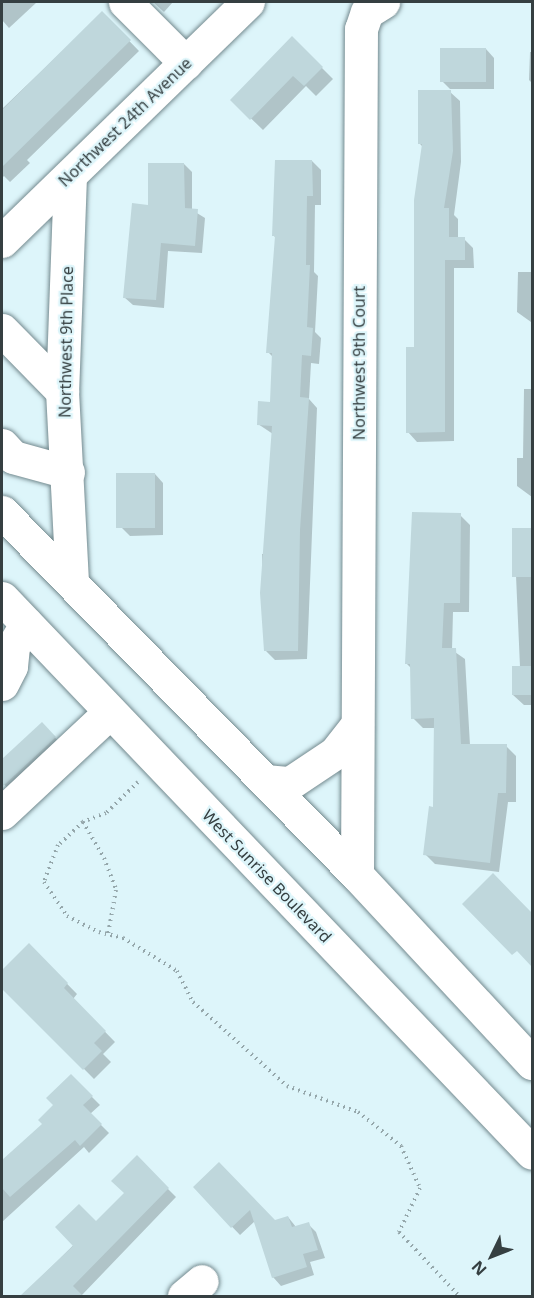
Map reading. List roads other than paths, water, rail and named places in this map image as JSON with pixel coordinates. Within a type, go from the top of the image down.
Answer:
[{"type":"street","points":[[125,2],[186,63]]},
{"type":"street","name":"Northwest 24th Avenue","points":[[2,242],[248,2]]},
{"type":"street","points":[[342,2],[373,12]]},
{"type":"street","name":"Northwest 9th Court","points":[[357,875],[357,726],[373,12]]},
{"type":"street","name":"Northwest 9th Place","points":[[70,176],[62,391],[72,580]]},
{"type":"street","points":[[2,328],[62,391]]},
{"type":"street","points":[[2,445],[13,457],[68,472]]},
{"type":"street","points":[[2,512],[72,580],[357,875],[532,1063]]},
{"type":"street","name":"West Sunrise Boulevard","points":[[2,598],[532,1153]]},
{"type":"street","points":[[2,684],[11,666],[13,646],[26,624]]},
{"type":"street","points":[[2,813],[110,712]]},
{"type":"street","points":[[265,781],[290,783],[335,753],[357,726]]}]
